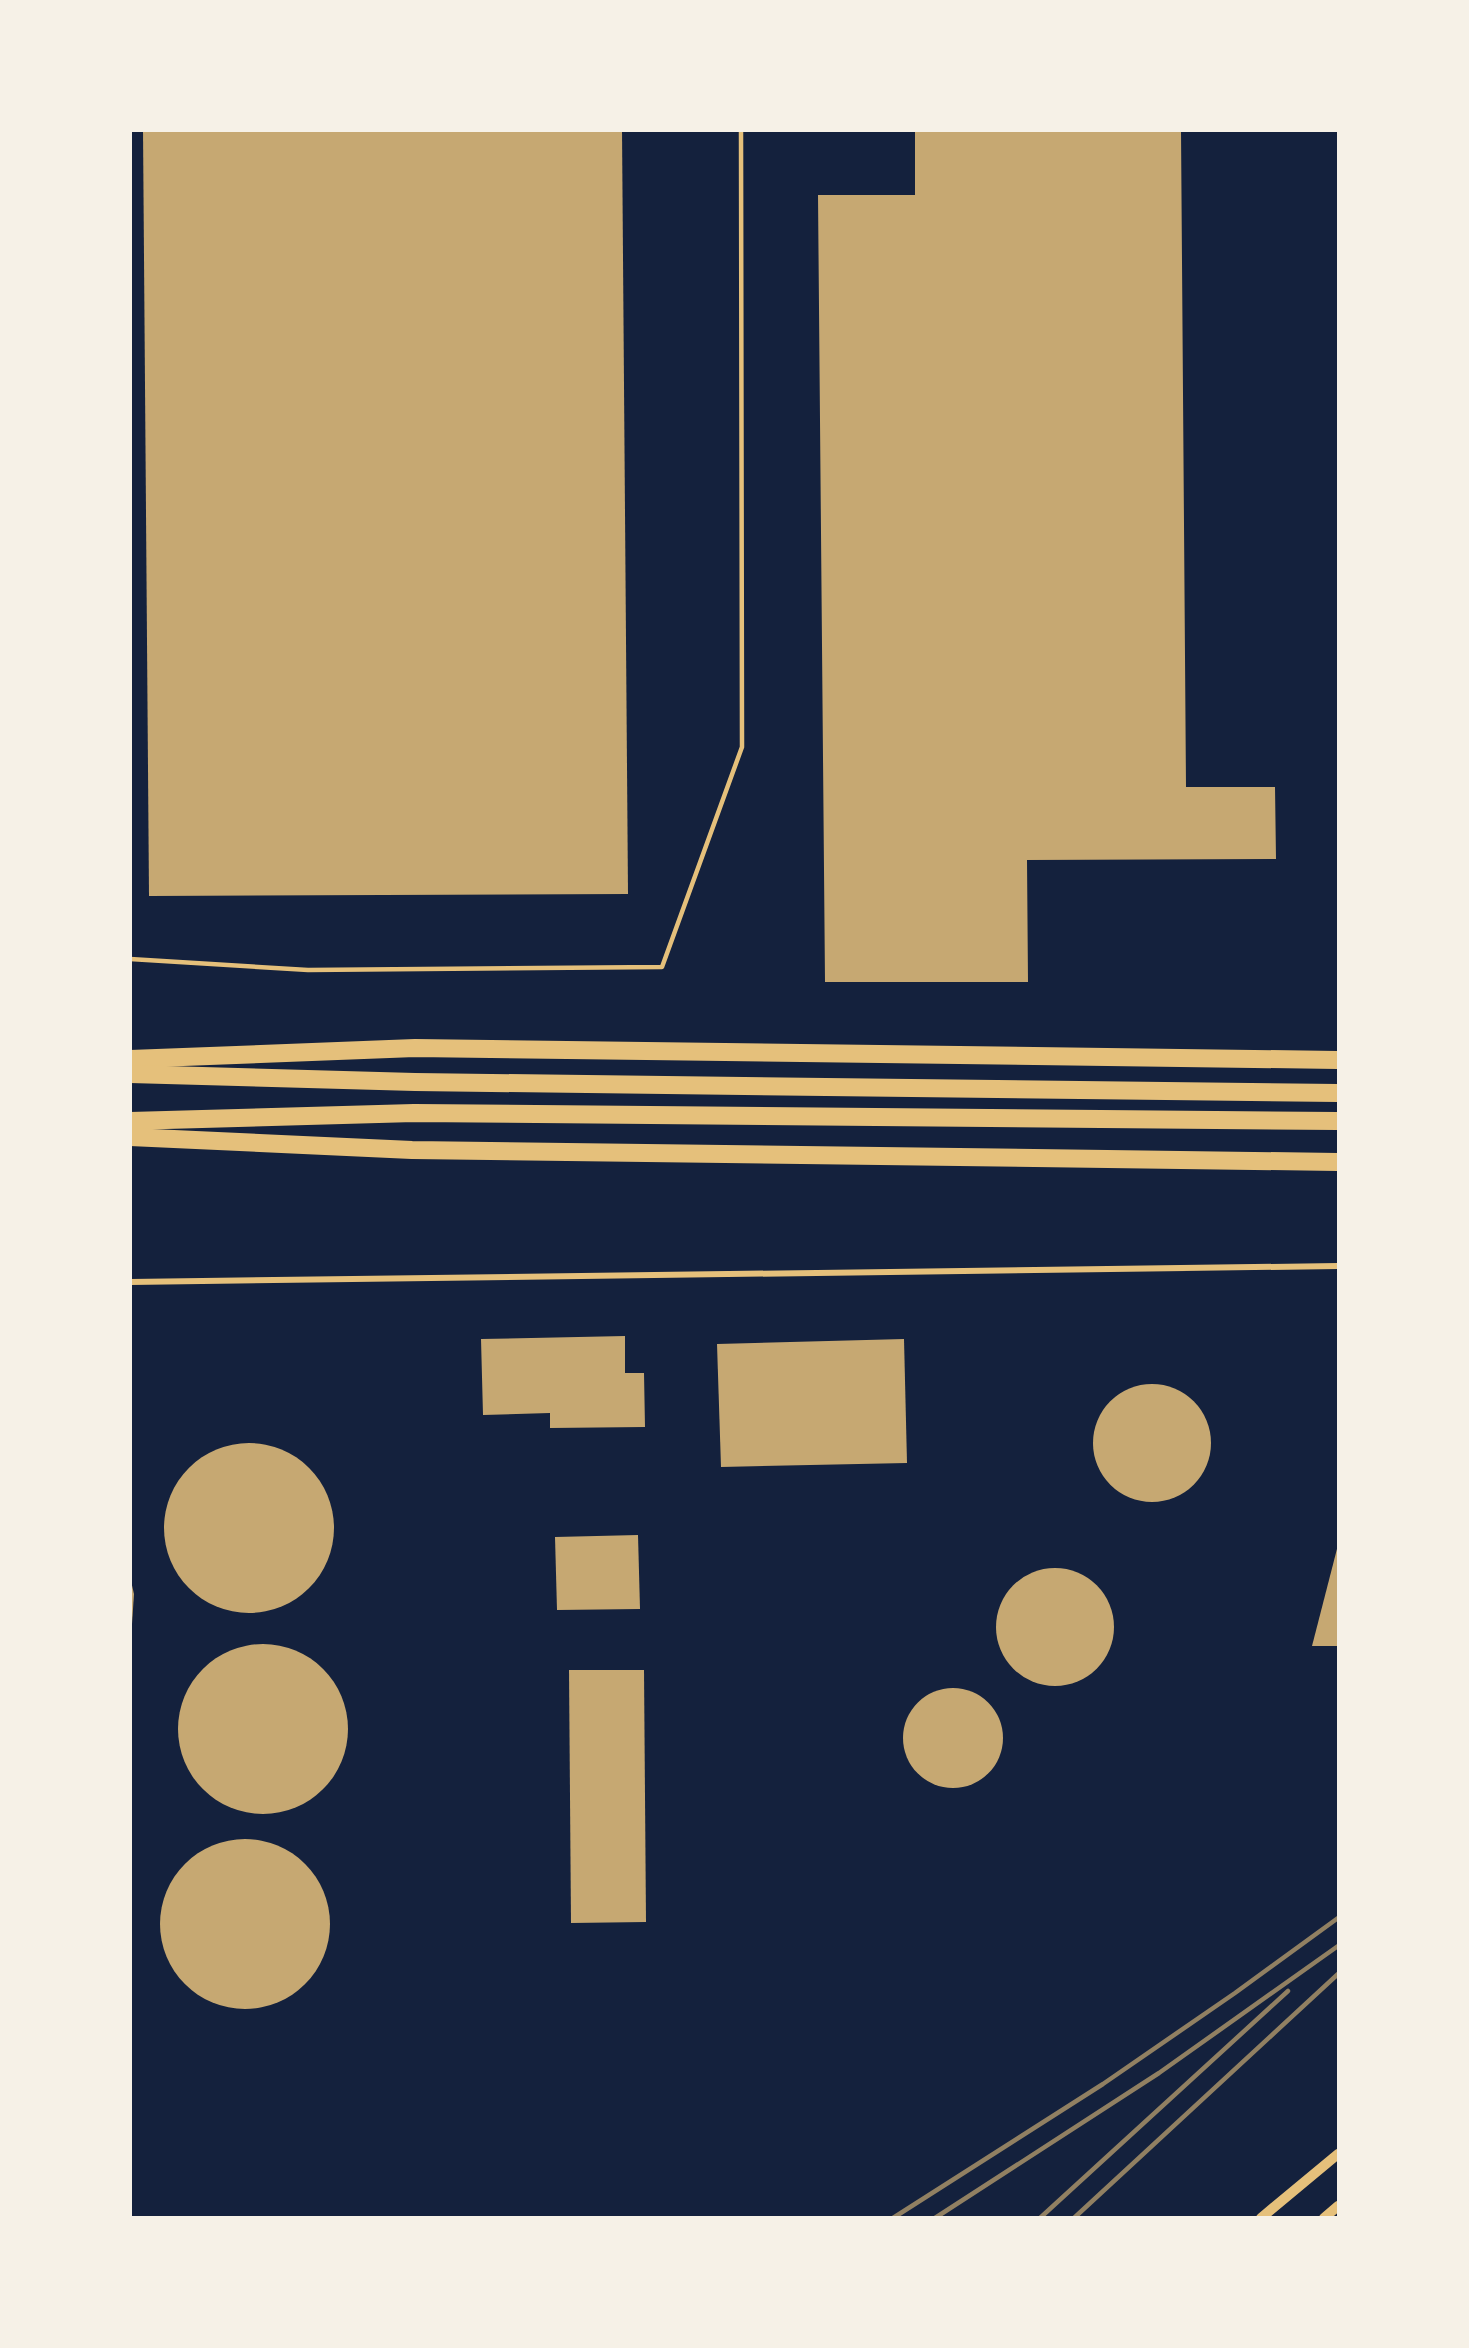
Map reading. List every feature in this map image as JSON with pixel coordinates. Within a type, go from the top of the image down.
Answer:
[{"type":"highway","points":[[130,1059],[415,1048],[1338,1060]]},
{"type":"highway","points":[[130,1074],[415,1082],[1338,1093]]},
{"type":"highway","points":[[130,1121],[414,1113],[1338,1120]]},
{"type":"highway","points":[[130,1137],[412,1150],[1338,1162]]},
{"type":"street","points":[[130,1282],[1338,1266]]},
{"type":"street","points":[[1261,2217],[1338,2154]]},
{"type":"street","points":[[1324,2217],[1338,2206]]},
{"type":"lane","points":[[130,959],[308,970],[662,967],[742,747],[741,130]]},
{"type":"building","points":[[143,130],[622,130],[628,894],[149,896]]},
{"type":"building","points":[[915,130],[1181,130],[1186,787],[1275,787],[1276,859],[1027,860],[1028,982],[825,982],[818,195],[915,195]]},
{"type":"building","points":[[625,1336],[625,1373],[644,1373],[645,1427],[550,1428],[550,1413],[483,1415],[481,1339]]},
{"type":"building","points":[[904,1339],[907,1463],[721,1467],[717,1344]]},
{"type":"building","points":[[1152,1384],[1175,1388],[1194,1401],[1207,1420],[1211,1443],[1207,1466],[1194,1485],[1175,1498],[1152,1502],[1129,1498],[1110,1485],[1097,1466],[1093,1443],[1097,1420],[1110,1401],[1129,1388]]},
{"type":"building","points":[[249,1443],[281,1450],[309,1468],[327,1496],[334,1528],[327,1560],[309,1588],[281,1606],[249,1613],[217,1606],[189,1588],[171,1560],[164,1528],[171,1496],[189,1468],[217,1450]]},
{"type":"building","points":[[638,1535],[640,1609],[557,1610],[555,1537]]},
{"type":"building","points":[[1338,1545],[1338,1646],[1312,1646]]},
{"type":"building","points":[[1055,1568],[1078,1572],[1097,1585],[1110,1604],[1114,1627],[1110,1650],[1097,1669],[1078,1682],[1055,1686],[1032,1682],[1013,1669],[1000,1650],[996,1627],[1000,1604],[1013,1585],[1032,1572]]},
{"type":"building","points":[[130,1577],[134,1594],[132,1624],[130,1624]]},
{"type":"building","points":[[263,1644],[295,1651],[323,1669],[341,1697],[348,1729],[341,1761],[323,1789],[295,1807],[263,1814],[231,1807],[203,1789],[185,1761],[178,1729],[185,1697],[203,1669],[231,1651]]},
{"type":"building","points":[[569,1670],[644,1670],[646,1922],[571,1923]]},
{"type":"building","points":[[953,1688],[972,1692],[988,1703],[999,1719],[1003,1738],[999,1757],[988,1773],[972,1784],[953,1788],[934,1784],[918,1773],[907,1757],[903,1738],[907,1719],[918,1703],[934,1692]]},
{"type":"building","points":[[245,1839],[277,1846],[305,1864],[323,1892],[330,1924],[323,1956],[305,1984],[277,2002],[245,2009],[213,2002],[185,1984],[167,1956],[160,1924],[167,1892],[185,1864],[213,1846]]},
{"type":"railway","points":[[893,2218],[1103,2084],[1235,1993],[1338,1918]]},
{"type":"railway","points":[[935,2218],[1159,2073],[1338,1946]]},
{"type":"railway","points":[[1074,2218],[1338,1974]]},
{"type":"railway","points":[[1040,2218],[1288,1991]]}]
